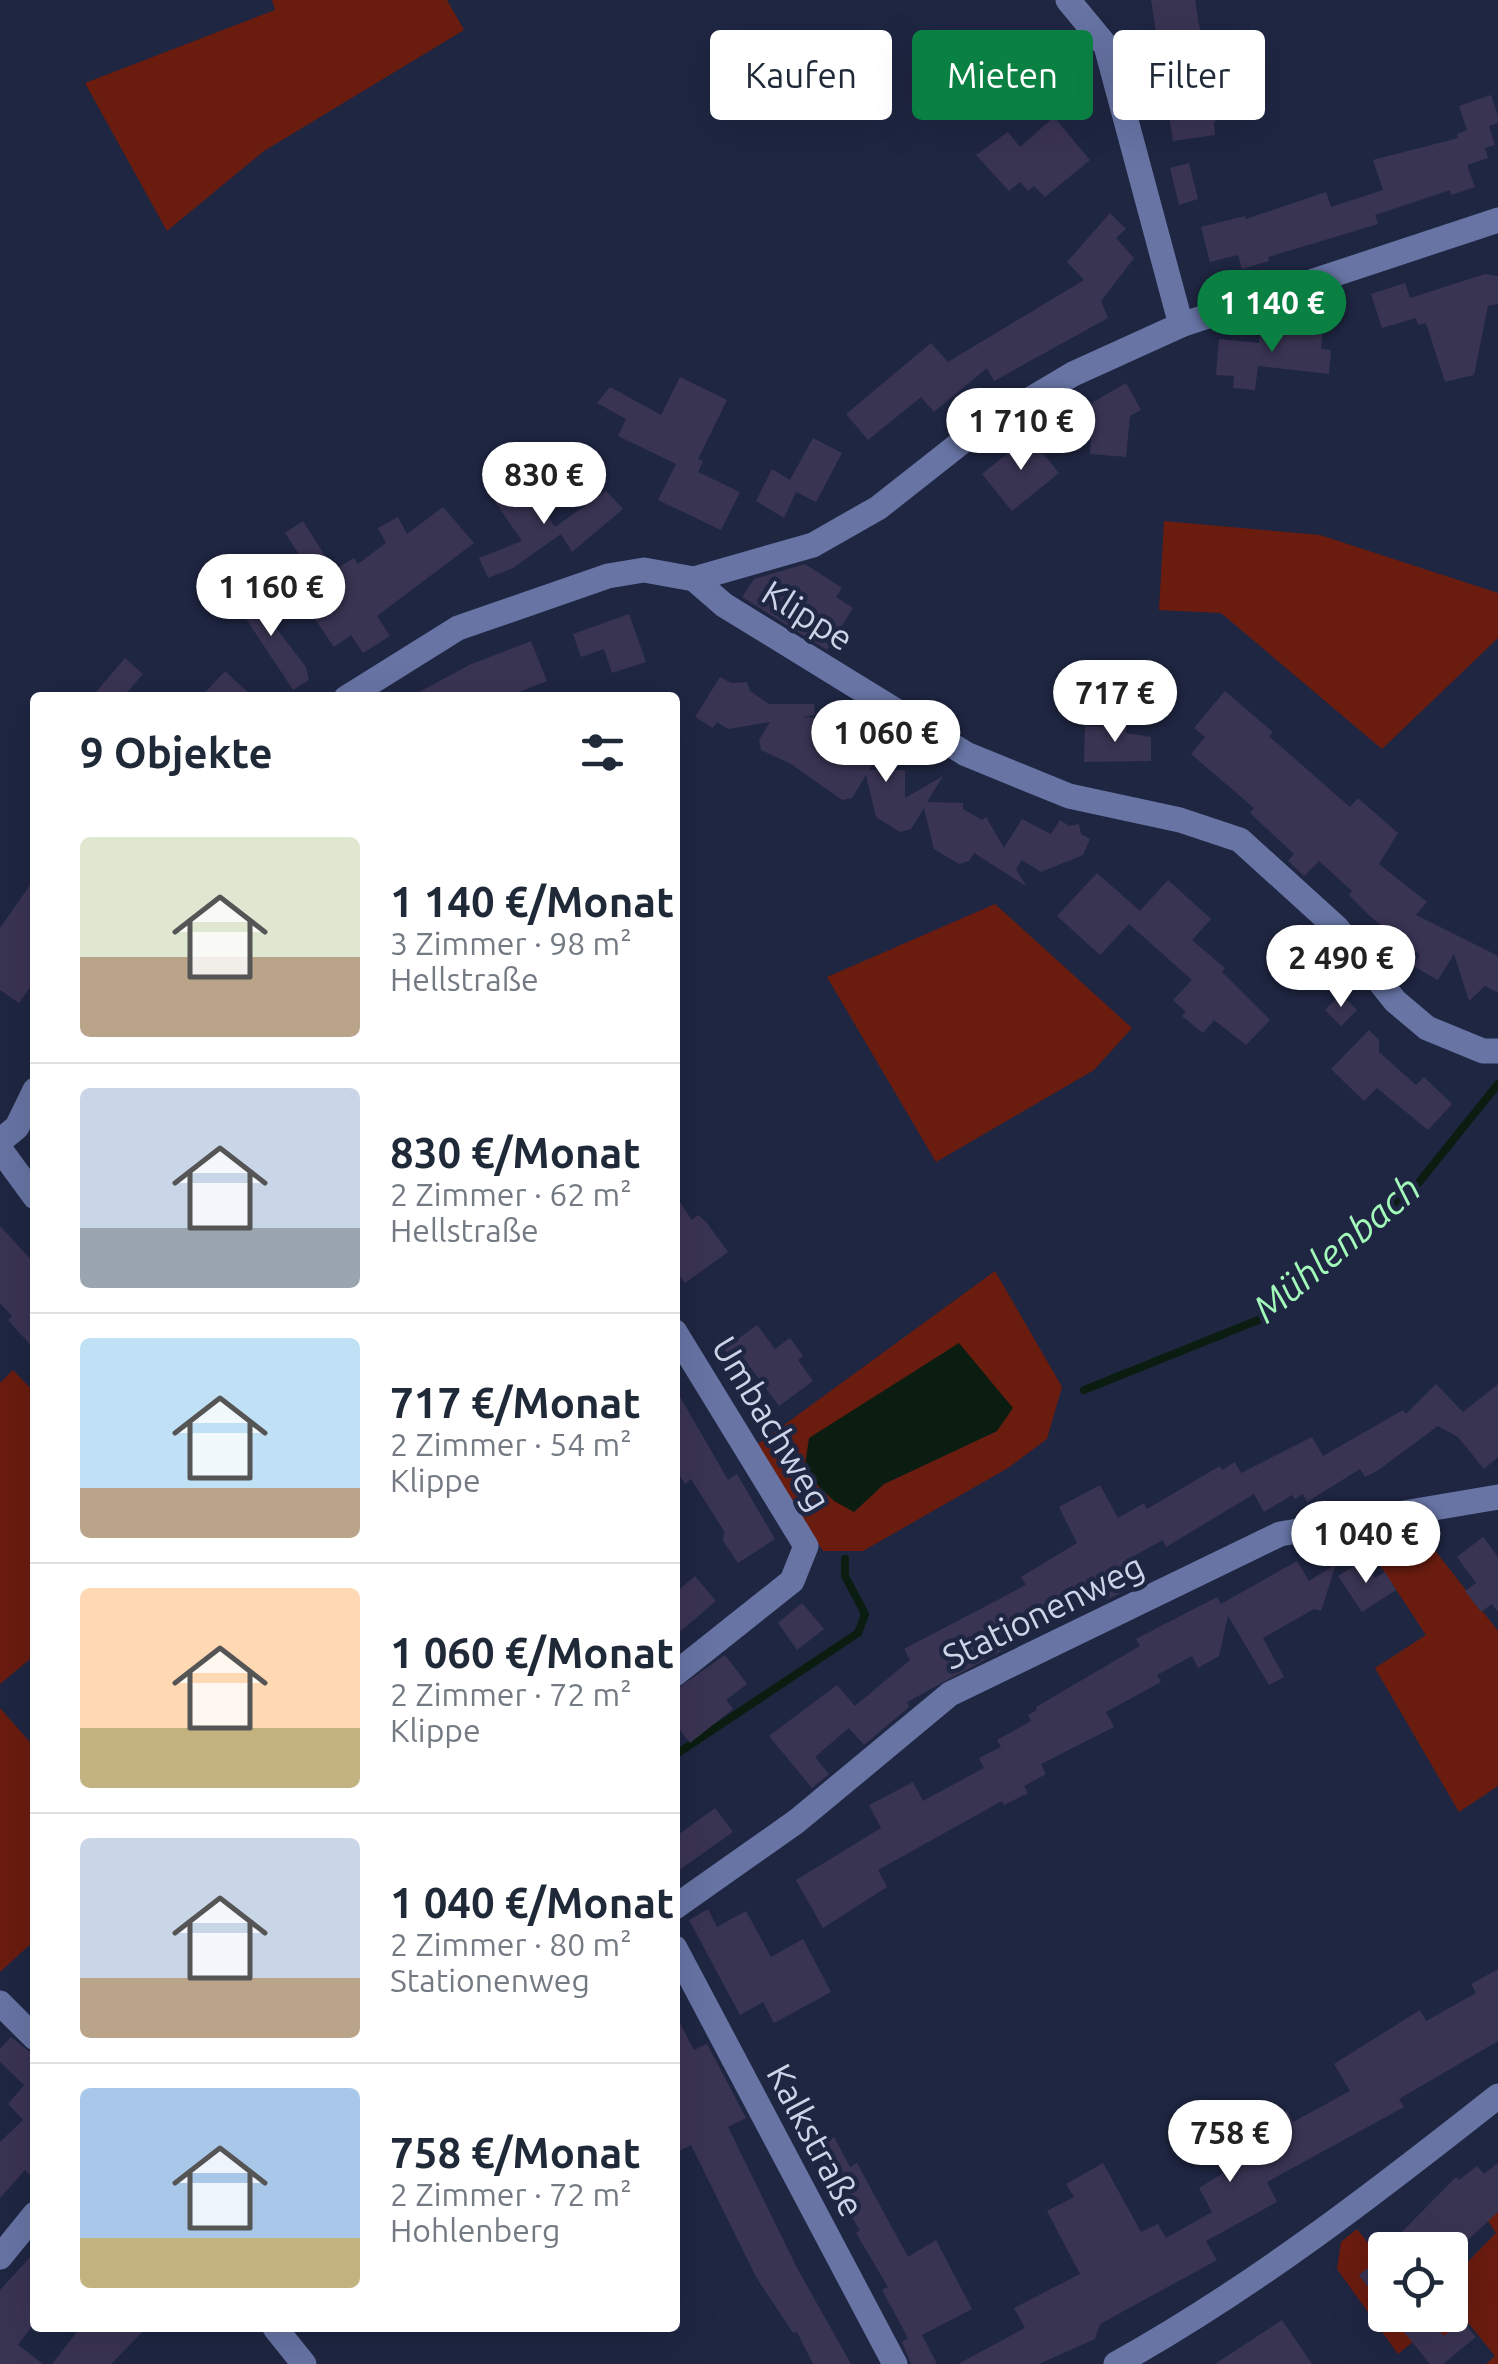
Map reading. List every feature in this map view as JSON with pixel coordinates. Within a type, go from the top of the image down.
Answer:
[{"type":"street","points":[[1068,0],[1106,46],[1181,325]]},
{"type":"street","points":[[356,692],[458,628],[608,576],[644,570],[694,579],[813,545],[878,508],[972,434],[1072,374],[1181,325],[1498,220]]},
{"type":"street","name":"Klippe","points":[[694,579],[724,605],[966,754],[1068,796],[1180,820],[1240,840],[1336,928],[1395,1001],[1427,1028],[1483,1051],[1498,1051]]},
{"type":"street","points":[[0,1141],[17,1127],[30,1100]]},
{"type":"street","points":[[0,1150],[30,1190]]},
{"type":"street","name":"Umbachweg","points":[[680,1340],[806,1546],[792,1581],[680,1670]]},
{"type":"street","name":"Stationenweg","points":[[680,1903],[797,1821],[950,1694],[1280,1534],[1498,1497]]},
{"type":"street","name":"Kalkstraße","points":[[680,1957],[895,2364]]},
{"type":"street","points":[[0,2003],[30,2033]]},
{"type":"street","points":[[1116,2364],[1187,2325],[1310,2244],[1498,2096]]},
{"type":"street","points":[[0,2256],[30,2220]]},
{"type":"street","points":[[278,2332],[304,2364]]},
{"type":"shaded area","points":[[272,0],[447,0],[464,30],[264,151],[167,231],[85,83],[275,10]]},
{"type":"shaded area","points":[[1164,521],[1320,535],[1498,593],[1498,638],[1382,749],[1221,613],[1159,610]]},
{"type":"shaded area","points":[[995,904],[1132,1028],[1094,1070],[936,1162],[827,977]]},
{"type":"shaded area","points":[[995,1271],[1062,1387],[1047,1439],[1008,1468],[863,1551],[823,1551],[755,1446]],"holes":[[[997,1431],[884,1484],[854,1512],[804,1472]]]},
{"type":"shaded area","points":[[959,1343],[1013,1408],[997,1431],[884,1484],[854,1512],[834,1501],[804,1472],[809,1438]]},
{"type":"shaded area","points":[[13,1370],[30,1388],[30,1659],[0,1684],[0,1383]]},
{"type":"shaded area","points":[[1415,1525],[1498,1631],[1498,1786],[1459,1812],[1375,1668],[1426,1635],[1360,1535]]},
{"type":"shaded area","points":[[0,1708],[30,1742],[30,1945],[0,1972]]},
{"type":"shaded area","points":[[1473,2198],[1498,2211],[1498,2364],[1486,2364],[1495,2356],[1468,2323],[1468,2262],[1496,2233]]},
{"type":"shaded area","points":[[1357,2229],[1368,2243],[1368,2270],[1359,2275],[1368,2286],[1368,2312],[1337,2269],[1341,2242]]},
{"type":"shaded area","points":[[1382,2332],[1425,2332],[1398,2354]]},
{"type":"building","points":[[1151,0],[1195,0],[1200,30],[1156,30]]},
{"type":"building","points":[[1491,95],[1498,116],[1498,123],[1489,126],[1495,145],[1485,148],[1488,158],[1467,165],[1475,187],[1451,195],[1450,190],[1375,215],[1378,224],[1268,257],[1269,261],[1242,269],[1238,255],[1210,262],[1201,227],[1245,216],[1246,219],[1326,192],[1331,207],[1383,190],[1373,160],[1458,138],[1457,134],[1467,130],[1459,106]]},
{"type":"building","points":[[1051,120],[1057,120],[1090,160],[1045,197],[1034,186],[1028,191],[1020,182],[1009,191],[976,155],[1008,132],[1020,147]]},
{"type":"building","points":[[1170,120],[1216,120],[1215,135],[1173,141]]},
{"type":"building","points":[[1189,163],[1198,199],[1179,205],[1170,168]]},
{"type":"building","points":[[1110,213],[1126,229],[1116,238],[1134,258],[1101,301],[1108,318],[994,381],[987,368],[934,412],[921,397],[868,440],[846,414],[931,343],[948,362],[1084,280],[1067,262]]},
{"type":"building","points":[[1485,274],[1498,276],[1498,304],[1488,306],[1474,375],[1445,382],[1426,323],[1418,325],[1416,318],[1382,328],[1371,294],[1405,283],[1410,298]]},
{"type":"building","points":[[1260,329],[1323,332],[1321,349],[1331,350],[1329,374],[1258,366],[1255,390],[1233,388],[1234,376],[1216,375],[1219,339],[1259,343]]},
{"type":"building","points":[[680,377],[727,400],[698,459],[703,461],[698,472],[740,492],[721,530],[658,500],[676,464],[618,436],[626,419],[597,403],[610,387],[661,415]]},
{"type":"building","points":[[1126,383],[1141,410],[1130,416],[1126,457],[1090,454],[1091,438],[1057,435],[1060,402],[1090,404]]},
{"type":"building","points":[[1029,436],[1059,473],[1012,511],[982,474]]},
{"type":"building","points":[[813,438],[842,453],[816,502],[796,492],[784,518],[756,501],[772,469],[790,480]]},
{"type":"building","points":[[524,482],[555,527],[606,491],[623,509],[572,552],[561,534],[513,568],[488,578],[479,558],[522,541],[495,502]]},
{"type":"building","points":[[443,507],[474,543],[377,616],[390,636],[363,653],[351,635],[334,647],[308,609],[324,593],[285,533],[303,521],[334,570],[354,558],[358,564],[386,543],[378,528],[398,517],[407,534]]},
{"type":"building","points":[[805,564],[842,588],[836,597],[853,608],[827,650],[742,597],[754,579]]},
{"type":"building","points":[[242,584],[306,667],[309,680],[293,690],[229,593]]},
{"type":"building","points":[[629,614],[646,662],[612,673],[604,649],[581,657],[573,634]]},
{"type":"building","points":[[531,641],[547,681],[519,692],[419,692],[469,665]]},
{"type":"building","points":[[125,658],[143,674],[127,692],[96,692]]},
{"type":"building","points":[[225,671],[248,692],[206,692]]},
{"type":"building","points":[[720,677],[731,683],[747,682],[750,691],[769,704],[814,704],[815,715],[803,717],[814,718],[825,738],[847,738],[847,765],[885,745],[869,770],[905,770],[905,798],[943,776],[927,802],[963,803],[963,809],[982,820],[986,817],[1004,848],[1022,819],[1051,834],[1060,820],[1069,826],[1079,824],[1081,834],[1090,839],[1083,855],[1041,872],[1022,860],[1016,869],[1026,886],[974,853],[969,861],[959,864],[934,849],[924,808],[911,829],[900,832],[876,817],[866,775],[852,798],[842,800],[791,764],[761,750],[759,740],[770,722],[728,729],[717,722],[713,728],[695,717]]},
{"type":"building","points":[[1225,691],[1273,732],[1269,736],[1350,807],[1358,798],[1398,833],[1379,864],[1427,902],[1416,915],[1498,956],[1498,993],[1485,986],[1469,1001],[1454,954],[1438,980],[1413,966],[1420,955],[1371,917],[1349,895],[1352,891],[1319,861],[1304,876],[1288,861],[1294,854],[1250,813],[1254,808],[1191,754],[1205,737],[1194,728]]},
{"type":"building","points":[[1085,726],[1126,727],[1126,733],[1151,737],[1151,761],[1084,762]]},
{"type":"building","points":[[1097,873],[1140,911],[1168,880],[1211,919],[1192,940],[1225,968],[1222,972],[1270,1020],[1246,1045],[1214,1020],[1203,1033],[1182,1016],[1186,1012],[1173,1000],[1192,980],[1129,924],[1100,955],[1057,916]]},
{"type":"building","points":[[30,885],[30,987],[19,1003],[0,990],[0,928]]},
{"type":"building","points":[[1341,994],[1357,1010],[1341,1026],[1325,1010]]},
{"type":"building","points":[[1369,1030],[1379,1040],[1379,1052],[1416,1085],[1424,1077],[1452,1104],[1428,1130],[1377,1088],[1364,1101],[1331,1069]]},
{"type":"building","points":[[680,1202],[692,1220],[698,1215],[707,1223],[728,1252],[685,1283],[680,1276]]},
{"type":"building","points":[[0,1226],[30,1259],[30,1344],[8,1320],[12,1316],[0,1303]]},
{"type":"building","points":[[757,1325],[775,1349],[790,1338],[803,1356],[798,1360],[813,1381],[779,1406],[750,1367],[742,1373],[724,1349]]},
{"type":"building","points":[[1436,1384],[1463,1412],[1498,1384],[1498,1457],[1484,1469],[1458,1437],[1438,1426],[1377,1471],[1365,1477],[1360,1469],[1307,1502],[1303,1494],[1295,1499],[1292,1495],[1264,1512],[1254,1494],[1166,1547],[1163,1540],[1123,1562],[1135,1586],[1106,1600],[1102,1591],[1045,1618],[1042,1612],[996,1637],[1003,1650],[907,1702],[909,1707],[864,1745],[849,1728],[815,1757],[829,1774],[812,1788],[769,1736],[837,1685],[855,1706],[910,1660],[904,1649],[1026,1585],[1021,1577],[1077,1543],[1059,1507],[1100,1485],[1118,1518],[1144,1503],[1147,1509],[1220,1466],[1222,1470],[1235,1462],[1241,1473],[1312,1437],[1323,1456],[1403,1410],[1406,1414]]},
{"type":"building","points":[[680,1397],[728,1480],[737,1474],[775,1539],[738,1563],[723,1541],[724,1531],[691,1479],[685,1484],[680,1476]]},
{"type":"building","points":[[1483,1537],[1498,1557],[1498,1612],[1492,1604],[1481,1612],[1465,1591],[1476,1583],[1457,1557]]},
{"type":"building","points":[[1363,1560],[1375,1578],[1385,1572],[1396,1590],[1362,1612],[1338,1576]]},
{"type":"building","points":[[1297,1561],[1309,1581],[1336,1564],[1321,1611],[1314,1609],[1263,1638],[1284,1677],[1269,1685],[1228,1616],[1219,1656],[1198,1668],[1192,1656],[1157,1675],[1161,1682],[1106,1712],[1114,1727],[1041,1764],[1046,1774],[1024,1786],[1028,1793],[1004,1805],[1002,1801],[878,1870],[887,1887],[823,1928],[796,1880],[881,1828],[869,1805],[913,1782],[923,1801],[984,1768],[979,1758],[1001,1747],[997,1740],[1031,1721],[1028,1715],[1036,1707],[1140,1646],[1136,1639],[1217,1597],[1221,1604]]},
{"type":"building","points":[[695,1576],[716,1601],[680,1632],[680,1589]]},
{"type":"building","points":[[802,1603],[824,1629],[797,1650],[778,1623]]},
{"type":"building","points":[[725,1655],[747,1684],[726,1700],[733,1709],[690,1743],[680,1730],[680,1686]]},
{"type":"building","points":[[715,1808],[733,1832],[680,1869],[680,1833]]},
{"type":"building","points":[[708,1909],[717,1927],[746,1911],[771,1957],[803,1939],[831,1992],[774,2023],[763,2002],[740,2015],[689,1920]]},
{"type":"building","points":[[1498,1969],[1498,2041],[1399,2099],[1404,2107],[1267,2182],[1277,2202],[1206,2241],[1217,2260],[1100,2324],[1095,2339],[1039,2364],[958,2364],[1025,2328],[1014,2308],[1080,2274],[1047,2211],[1074,2197],[1066,2184],[1103,2163],[1141,2232],[1158,2224],[1166,2238],[1212,2212],[1199,2188],[1271,2143],[1261,2125],[1287,2110],[1293,2122],[1350,2091],[1334,2064],[1420,2010],[1426,2021],[1476,1993],[1471,1984]]},
{"type":"building","points":[[680,2023],[694,2050],[707,2044],[746,2118],[728,2127],[797,2268],[851,2364],[813,2364],[797,2332],[793,2333],[756,2277],[691,2145],[680,2150]]},
{"type":"building","points":[[11,2037],[30,2052],[30,2174],[25,2170],[0,2198],[0,2142],[23,2120],[8,2104],[24,2085],[0,2062],[0,2049]]},
{"type":"building","points":[[834,2137],[850,2167],[857,2163],[908,2257],[936,2240],[972,2309],[922,2335],[937,2364],[911,2364],[902,2342],[908,2338],[882,2290],[888,2287],[856,2233],[860,2230],[828,2181],[831,2178],[815,2147]]},
{"type":"building","points":[[1498,2163],[1498,2212],[1468,2240],[1468,2232],[1402,2232],[1456,2177],[1459,2180],[1477,2166],[1484,2174]]},
{"type":"building","points":[[30,2257],[30,2329],[18,2345],[43,2364],[0,2364],[0,2290]]},
{"type":"building","points":[[1368,2268],[1368,2286],[1359,2275]]},
{"type":"building","points":[[1282,2320],[1312,2364],[1215,2364]]},
{"type":"building","points":[[1468,2328],[1476,2337],[1443,2364],[1430,2364],[1404,2332],[1441,2332],[1444,2336],[1449,2332],[1468,2332]]},
{"type":"building","points":[[77,2332],[142,2332],[111,2364],[52,2364]]},
{"type":"waterway","name":"Mühlenbach","points":[[1084,1390],[1261,1319],[1416,1186],[1498,1084]]},
{"type":"waterway","name":"Mühlenbach","points":[[680,1752],[858,1633],[865,1614],[845,1576],[845,1559]]}]
